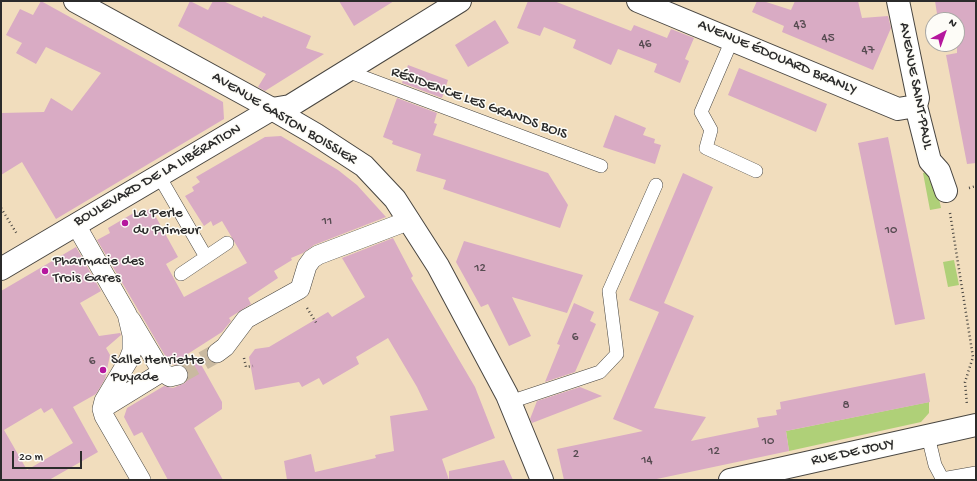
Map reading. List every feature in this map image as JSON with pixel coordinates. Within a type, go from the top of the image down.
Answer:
[{"type":"street","name":"AVENUE GASTON BOISSIER","points":[[75,1],[272,109],[315,134],[364,166],[395,198],[438,266],[510,402],[542,480]]},
{"type":"street","name":"BOULEVARD DE LA LIBÉRATION","points":[[1,269],[272,109],[290,106],[460,1]]},
{"type":"street","name":"AVENUE ÉDOUARD BRANLY","points":[[638,1],[898,109],[916,106]]},
{"type":"street","name":"AVENUE SAINT-PAUL","points":[[898,1],[918,98],[916,106],[930,161],[939,171],[946,191]]},
{"type":"street","points":[[216,353],[225,347],[246,319],[300,289],[307,266],[312,259],[318,255],[410,220]]},
{"type":"street","points":[[76,225],[127,314],[170,373],[159,375],[102,409]]},
{"type":"street","points":[[127,314],[132,335],[132,350],[128,361],[104,401],[102,409],[104,416],[141,480]]},
{"type":"street","name":"RUE DE JOUY","points":[[730,480],[973,426]]},
{"type":"lane","points":[[732,40],[701,112],[711,130],[706,148],[756,171]]},
{"type":"lane","name":"RÉSIDENCE LES GRANDS BOIS","points":[[347,71],[601,166]]},
{"type":"lane","points":[[159,176],[206,257]]},
{"type":"lane","points":[[510,402],[600,372],[617,354],[609,291],[656,185]]},
{"type":"lane","points":[[180,274],[227,243]]},
{"type":"lane","points":[[928,436],[935,465],[942,479],[976,473]]},
{"type":"path","points":[[946,191],[973,357],[965,382],[973,426]]},
{"type":"path","points":[[1,208],[28,253]]},
{"type":"green space","points":[[933,171],[941,208],[930,210],[923,173]]},
{"type":"green space","points":[[954,260],[959,285],[948,287],[943,262]]},
{"type":"green space","points":[[929,402],[929,413],[921,422],[789,451],[786,431]]},
{"type":"building","points":[[41,1],[223,102],[224,119],[56,219],[22,162],[1,175],[1,113],[44,112],[51,98],[72,111],[101,73],[46,47],[36,64],[16,53],[22,43],[6,35],[20,9],[33,15]]},
{"type":"building","points":[[190,1],[208,10],[213,1],[223,1],[262,18],[263,16],[311,36],[306,48],[324,54],[265,91],[258,87],[266,74],[178,26]]},
{"type":"building","points":[[339,1],[394,1],[354,26]]},
{"type":"building","points":[[528,1],[554,1],[631,31],[634,25],[667,38],[671,29],[694,38],[685,59],[689,61],[680,83],[654,72],[657,64],[618,49],[611,65],[573,48],[576,40],[544,27],[540,36],[517,28]]},
{"type":"building","points":[[757,1],[763,1],[791,10],[795,1],[858,1],[862,18],[888,16],[891,28],[873,70],[782,32],[784,26],[752,12]]},
{"type":"building","points":[[935,1],[976,1],[976,163],[967,164],[946,55],[957,52],[965,52],[965,12],[937,12]]},
{"type":"building","points":[[495,20],[509,43],[468,67],[455,45]]},
{"type":"building","points":[[408,65],[448,80],[442,98],[402,83]]},
{"type":"building","points":[[739,68],[827,104],[816,132],[728,95]]},
{"type":"building","points":[[397,98],[437,113],[434,123],[437,124],[433,135],[548,173],[568,205],[560,228],[443,189],[446,180],[416,171],[421,154],[392,144],[393,141],[383,137]]},
{"type":"building","points":[[615,115],[646,128],[643,135],[655,139],[654,143],[661,145],[655,164],[603,147]]},
{"type":"building","points":[[281,136],[338,170],[357,185],[386,217],[314,245],[303,253],[291,258],[292,260],[274,271],[278,278],[248,298],[251,304],[229,318],[231,321],[222,332],[172,364],[198,359],[222,402],[222,409],[194,428],[223,480],[168,480],[142,432],[134,436],[124,417],[127,408],[164,386],[173,388],[185,383],[189,372],[181,365],[170,364],[97,240],[110,233],[108,228],[137,211],[139,215],[151,208],[178,257],[166,264],[184,297],[247,263],[222,221],[213,226],[211,221],[204,226],[185,196],[194,191],[192,187],[200,182],[196,177],[265,137]]},
{"type":"building","points":[[888,137],[925,319],[895,325],[858,143]]},
{"type":"building","points":[[683,173],[713,187],[664,303],[694,316],[654,408],[706,417],[691,441],[759,427],[757,418],[777,415],[776,410],[781,409],[780,402],[925,373],[930,402],[786,431],[789,451],[652,480],[564,480],[557,449],[643,431],[613,419],[659,312],[629,300]]},
{"type":"building","points":[[393,238],[413,276],[411,278],[475,387],[495,438],[442,459],[449,480],[287,480],[284,461],[311,454],[315,472],[376,458],[375,455],[394,451],[390,416],[428,410],[417,387],[388,338],[356,357],[359,364],[323,385],[319,378],[302,387],[299,382],[255,390],[249,357],[255,349],[269,347],[328,312],[332,317],[365,297],[342,258]]},
{"type":"building","points":[[464,241],[583,275],[567,313],[512,297],[531,336],[509,346],[488,304],[481,307],[456,262]]},
{"type":"building","points":[[76,247],[101,291],[80,303],[99,336],[120,333],[121,335],[106,348],[110,355],[105,379],[96,394],[73,407],[98,452],[49,480],[1,480],[1,291]],"holes":[[[41,408],[44,413],[52,408],[73,443],[27,470],[4,430]]]},
{"type":"building","points":[[574,303],[594,312],[590,321],[596,324],[575,372],[545,382],[560,345],[557,344]]},
{"type":"building","points":[[580,387],[602,396],[532,423],[530,419],[537,401]]},
{"type":"building","points":[[504,460],[513,480],[449,480],[449,471]]},
{"type":"tunnel","points":[[178,375],[217,353]]},
{"type":"place","name":"La Perle du Primeur","points":[[125,223]]},
{"type":"place","name":"Pharmacie des Trois Gares","points":[[45,271]]},
{"type":"place","name":"Salle Henriette Puyade","points":[[103,370]]}]
